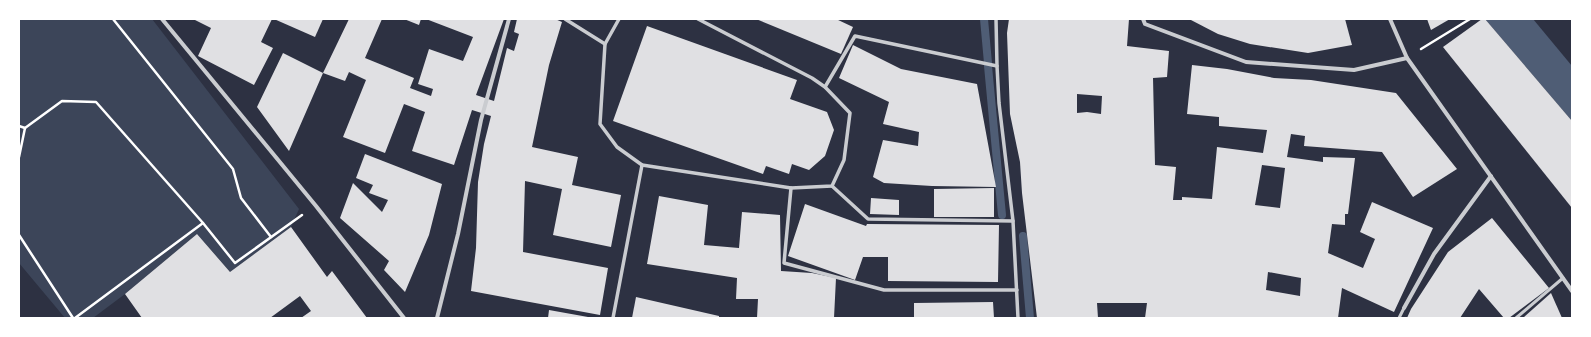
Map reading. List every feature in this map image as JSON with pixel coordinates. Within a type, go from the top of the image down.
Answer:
[{"type":"street","points":[[162,19],[316,206],[404,318]]},
{"type":"street","points":[[437,318],[458,234],[481,120],[509,19]]},
{"type":"street","points":[[565,19],[605,44]]},
{"type":"street","points":[[619,19],[605,44],[600,124],[617,147],[642,165],[791,188],[832,186],[868,219],[1012,220]]},
{"type":"street","points":[[698,19],[812,78],[825,87],[850,113],[844,160],[832,186]]},
{"type":"street","points":[[996,19],[999,103],[1012,220],[1018,318]]},
{"type":"street","points":[[1143,19],[1145,24],[1246,62],[1354,70],[1407,58]]},
{"type":"street","points":[[1390,19],[1407,58],[1572,291]]},
{"type":"street","points":[[825,87],[855,36],[997,66]]},
{"type":"street","points":[[612,318],[642,165]]},
{"type":"street","points":[[1404,308],[1434,254],[1491,176]]},
{"type":"street","points":[[791,188],[784,263],[884,290],[1017,290]]},
{"type":"lane","points":[[1516,318],[1563,278]]},
{"type":"lane","points":[[1399,318],[1404,308]]},
{"type":"path","points":[[113,19],[233,169],[241,198],[271,237]]},
{"type":"path","points":[[1407,58],[1470,19]]},
{"type":"path","points":[[19,157],[25,128],[62,101],[96,102],[203,223],[235,262],[316,206]]},
{"type":"path","points":[[19,126],[25,128]]},
{"type":"path","points":[[19,235],[74,318],[203,223]]},
{"type":"shaded area","points":[[19,19],[152,19],[299,209],[291,227],[230,272],[197,234],[125,294],[93,318],[65,318],[19,263]]},
{"type":"shaded area","points":[[1485,19],[1533,19],[1572,66],[1572,121]]},
{"type":"building","points":[[193,19],[272,19],[261,42],[273,48],[254,85],[198,56],[211,28]]},
{"type":"building","points":[[274,19],[323,19],[315,37]]},
{"type":"building","points":[[349,19],[382,19],[365,58],[414,78],[410,88],[431,96],[433,89],[418,84],[429,49],[463,61],[473,37],[426,19],[504,19],[476,95],[494,101],[507,48],[514,51],[519,34],[514,32],[517,19],[555,19],[562,22],[549,65],[532,147],[578,157],[572,185],[621,195],[611,247],[553,235],[562,189],[525,181],[523,252],[608,268],[600,315],[471,291],[476,248],[478,182],[484,144],[491,116],[472,110],[454,165],[412,151],[425,112],[404,104],[385,153],[343,137],[366,80],[349,72],[345,81],[323,73]]},
{"type":"building","points":[[404,19],[421,19],[419,25]]},
{"type":"building","points":[[756,19],[836,19],[853,27],[841,54]]},
{"type":"building","points":[[1009,19],[1129,19],[1127,46],[1169,51],[1167,77],[1153,78],[1155,165],[1176,167],[1173,200],[1182,200],[1182,197],[1212,199],[1217,147],[1263,153],[1267,130],[1219,126],[1219,117],[1187,114],[1192,65],[1227,69],[1274,78],[1311,80],[1396,93],[1457,169],[1413,197],[1382,152],[1304,146],[1305,136],[1291,134],[1287,157],[1323,162],[1323,157],[1355,158],[1348,214],[1345,214],[1345,225],[1332,224],[1328,253],[1363,268],[1375,239],[1360,232],[1372,202],[1433,228],[1394,312],[1342,288],[1338,318],[1145,318],[1147,303],[1097,303],[1098,318],[1037,318],[1022,193],[1020,162],[1010,114],[1007,33]],"holes":[[[1077,94],[1102,96],[1101,114],[1087,112],[1077,113]],[[1262,165],[1285,168],[1280,208],[1255,205]],[[1268,272],[1301,278],[1300,296],[1266,290]]]},
{"type":"building","points":[[1189,19],[1345,19],[1352,45],[1308,53],[1250,44],[1218,34]]},
{"type":"building","points":[[1427,19],[1450,19],[1431,30]]},
{"type":"building","points":[[1482,19],[1485,19],[1572,121],[1572,208],[1443,47]]},
{"type":"building","points":[[647,26],[797,80],[790,99],[827,112],[834,130],[825,156],[809,170],[792,164],[789,174],[766,166],[763,174],[613,121]]},
{"type":"building","points":[[853,45],[901,69],[977,84],[996,187],[932,186],[884,183],[873,177],[883,140],[918,146],[919,132],[883,124],[889,102],[839,78]]},
{"type":"building","points":[[283,53],[323,73],[289,151],[257,107]]},
{"type":"building","points":[[365,154],[442,184],[429,235],[405,292],[384,270],[389,261],[340,218],[353,183],[382,212],[388,200],[369,193],[373,185],[356,178]]},
{"type":"building","points":[[994,188],[994,217],[934,217],[934,189]]},
{"type":"building","points":[[659,196],[708,205],[704,245],[739,248],[742,212],[780,215],[781,271],[812,273],[836,278],[834,318],[757,318],[758,299],[736,299],[737,278],[647,264]]},
{"type":"building","points":[[871,198],[899,200],[899,215],[870,214]]},
{"type":"building","points":[[805,204],[866,226],[867,224],[999,225],[998,282],[888,281],[888,257],[863,257],[855,280],[788,256]]},
{"type":"building","points":[[1492,218],[1549,288],[1509,318],[1504,318],[1479,289],[1460,318],[1407,318],[1411,309],[1448,252]]},
{"type":"building","points":[[291,227],[327,277],[332,271],[367,318],[301,318],[311,311],[300,296],[270,318],[142,318],[125,294],[197,234],[230,272]]},
{"type":"building","points":[[1551,293],[1562,318],[1523,318]]},
{"type":"building","points":[[636,297],[719,316],[719,318],[632,318]]},
{"type":"building","points":[[993,302],[994,318],[914,318],[914,303]]},
{"type":"building","points":[[549,310],[588,317],[588,318],[548,318]]},
{"type":"waterway","points":[[984,19],[988,63]]},
{"type":"waterway","points":[[988,66],[1002,215]]},
{"type":"waterway","points":[[1023,236],[1030,318]]}]
